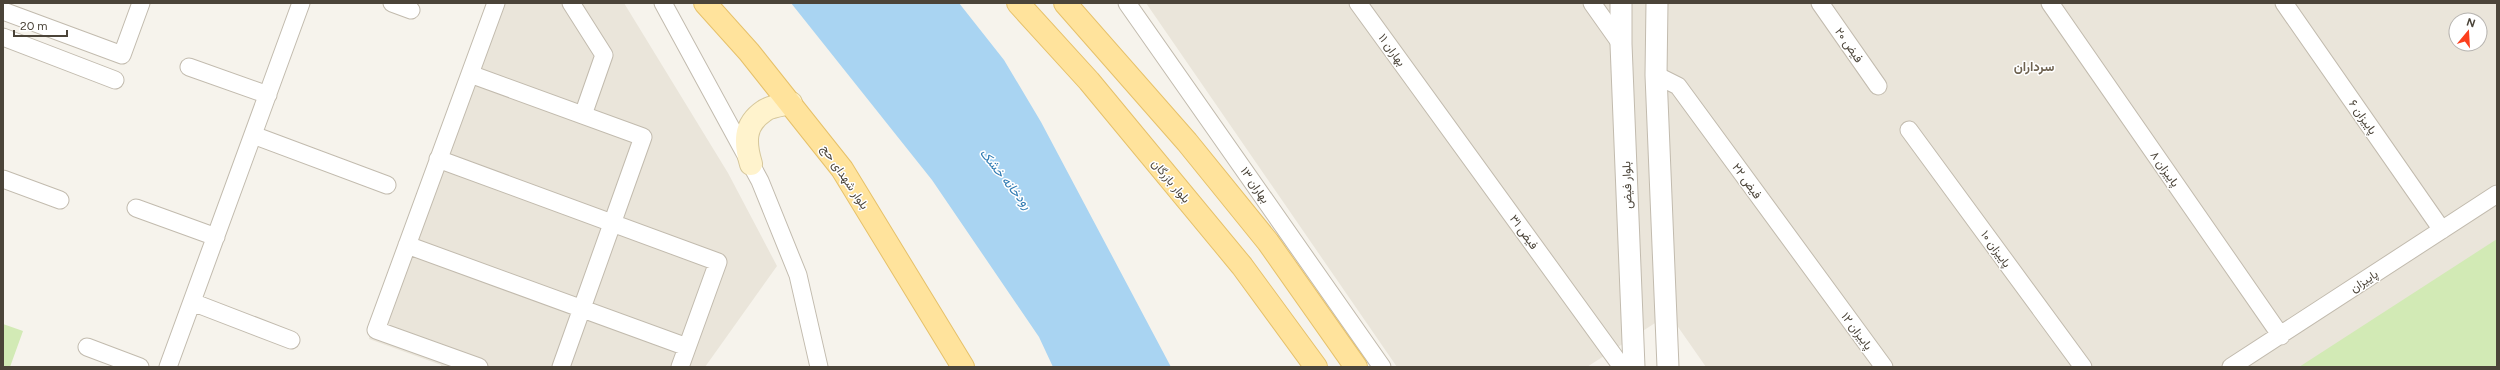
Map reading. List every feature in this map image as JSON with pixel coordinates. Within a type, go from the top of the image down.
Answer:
[{"type":"main road","name":"بلوار شهدای حج","points":[[705,3],[791,103],[842,169],[963,367]]},
{"type":"main road","name":"بلوار شهدای حج","points":[[722,3],[828,132],[861,175],[978,367]]},
{"type":"main road","name":"بلوار بازرگان","points":[[1018,3],[1089,81],[1242,266],[1313,363]]},
{"type":"main road","points":[[1065,3],[1192,148],[1268,242],[1356,367]]},
{"type":"main road","points":[[751,164],[745,145],[750,125],[764,111],[791,103]]},
{"type":"main road","points":[[1313,363],[1340,343]]},
{"type":"street","points":[[3,11],[122,55],[141,3]]},
{"type":"street","points":[[168,367],[301,3]]},
{"type":"street","points":[[392,3],[411,10]]},
{"type":"street","points":[[470,365],[376,330],[496,3]]},
{"type":"street","points":[[571,3],[604,55],[583,115]]},
{"type":"street","points":[[663,3],[760,182],[798,275],[819,367]]},
{"type":"street","name":"بهاران ۱۳","points":[[1127,3],[1382,367]]},
{"type":"street","name":"بهاران ۱۱","points":[[1358,3],[1426,96]]},
{"type":"street","points":[[1592,3],[1621,44]]},
{"type":"street","name":"بلوار فیض","points":[[1621,3],[1621,44],[1634,367]]},
{"type":"street","points":[[1657,3],[1656,74],[1668,367]]},
{"type":"street","name":"فیض ۲۰","points":[[1820,3],[1878,86]]},
{"type":"street","name":"پاییزان ۸","points":[[2050,3],[2281,336]]},
{"type":"street","name":"پاییزان ۶","points":[[2284,3],[2442,230]]},
{"type":"street","points":[[3,37],[115,80]]},
{"type":"street","points":[[190,67],[268,95]]},
{"type":"street","points":[[470,74],[643,137],[561,367]]},
{"type":"street","name":"فیض ۲۲","points":[[1656,74],[1678,86],[1831,296]]},
{"type":"street","name":"فیض ۳۱","points":[[1426,96],[1622,367]]},
{"type":"street","name":"پاییزان ۱۰","points":[[1909,130],[2083,367]]},
{"type":"street","points":[[253,135],[387,185]]},
{"type":"street","points":[[438,159],[718,262],[680,367]]},
{"type":"street","points":[[3,179],[60,200]]},
{"type":"street","name":"پاییزان","points":[[2231,367],[2281,336],[2497,194]]},
{"type":"street","points":[[136,208],[216,237]]},
{"type":"street","points":[[407,245],[687,348]]},
{"type":"street","name":"پاییزان ۱۲","points":[[1831,296],[1884,367]]},
{"type":"street","points":[[192,302],[291,340]]},
{"type":"street","points":[[87,347],[140,367]]},
{"type":"shaded area","points":[[486,3],[624,3],[728,173],[777,266],[705,367],[441,367],[441,365],[369,339]]},
{"type":"shaded area","points":[[1146,3],[2497,3],[2497,367],[1706,367],[1669,314],[1587,367],[1397,367]]},
{"type":"green space","points":[[2497,239],[2497,367],[2299,367]]},
{"type":"green space","points":[[3,324],[23,331],[10,367],[3,367]]},
{"type":"water","name":"رودخانه خشک","points":[[791,3],[959,3],[1004,60],[1041,122],[1171,367],[1053,367],[1039,337],[932,180]]},
{"type":"district","name":"سرداران","points":[[2034,66]]}]
